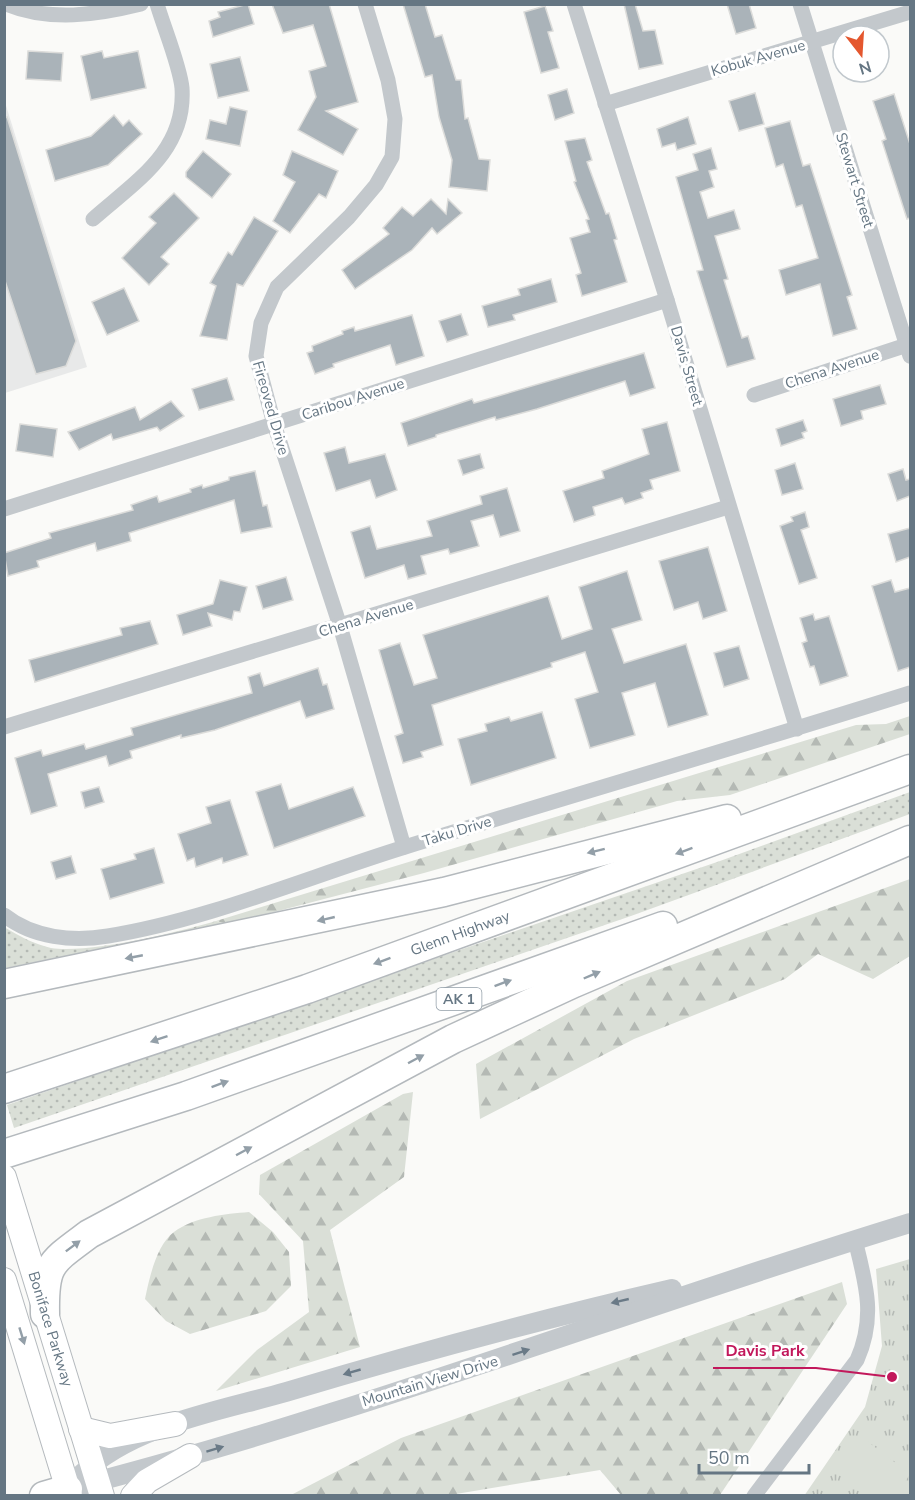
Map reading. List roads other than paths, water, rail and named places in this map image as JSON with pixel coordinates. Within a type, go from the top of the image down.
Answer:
[{"type":"highway","name":"Glenn Highway","points":[[4,1089],[307,989],[910,769]]},
{"type":"highway","points":[[4,984],[432,894],[707,823],[857,788]]},
{"type":"highway","points":[[45,1314],[46,1276],[54,1262],[89,1234],[453,1039],[574,983],[910,839]]},
{"type":"highway","name":"AK 1","points":[[4,1154],[186,1096],[910,839]]},
{"type":"highway","points":[[4,1167],[186,1096]]},
{"type":"main road","name":"Boniface Parkway","points":[[4,1177],[97,1480]]},
{"type":"main road","name":"Boniface Parkway","points":[[4,1280],[61,1493]]},
{"type":"main road","points":[[81,1429],[110,1436],[175,1424]]},
{"type":"main road","points":[[133,1496],[147,1481],[190,1456]]},
{"type":"street","points":[[6,4],[19,10],[57,15],[97,15],[141,4]]},
{"type":"street","points":[[93,219],[154,165],[170,146],[181,120],[182,86],[157,4]]},
{"type":"street","name":"Fireoved Drive","points":[[365,4],[388,80],[395,119],[392,158],[376,185],[349,217],[277,287],[261,323],[256,356],[274,424],[340,626],[404,847]]},
{"type":"street","name":"Davis Street","points":[[574,4],[668,300],[728,507],[797,729]]},
{"type":"street","name":"Stewart Street","points":[[800,4],[909,348]]},
{"type":"street","name":"Kobuk Avenue","points":[[605,104],[910,12]]},
{"type":"street","name":"Caribou Avenue","points":[[4,510],[668,300]]},
{"type":"street","name":"Chena Avenue","points":[[754,395],[909,348]]},
{"type":"street","name":"Chena Avenue","points":[[4,728],[728,507]]},
{"type":"street","name":"Taku Drive","points":[[4,915],[14,923],[54,938],[106,937],[173,922],[404,847],[910,693]]},
{"type":"street","name":"Mountain View Drive","points":[[61,1493],[97,1480],[190,1456],[498,1360],[759,1269],[910,1223]]},
{"type":"street","points":[[754,1496],[857,1360],[864,1344],[869,1308],[855,1240]]},
{"type":"street","name":"Mountain View Drive","points":[[97,1480],[124,1443],[175,1424],[408,1356],[601,1306],[759,1269]]},
{"type":"place","name":"Davis Park","points":[[892,1377]]}]
